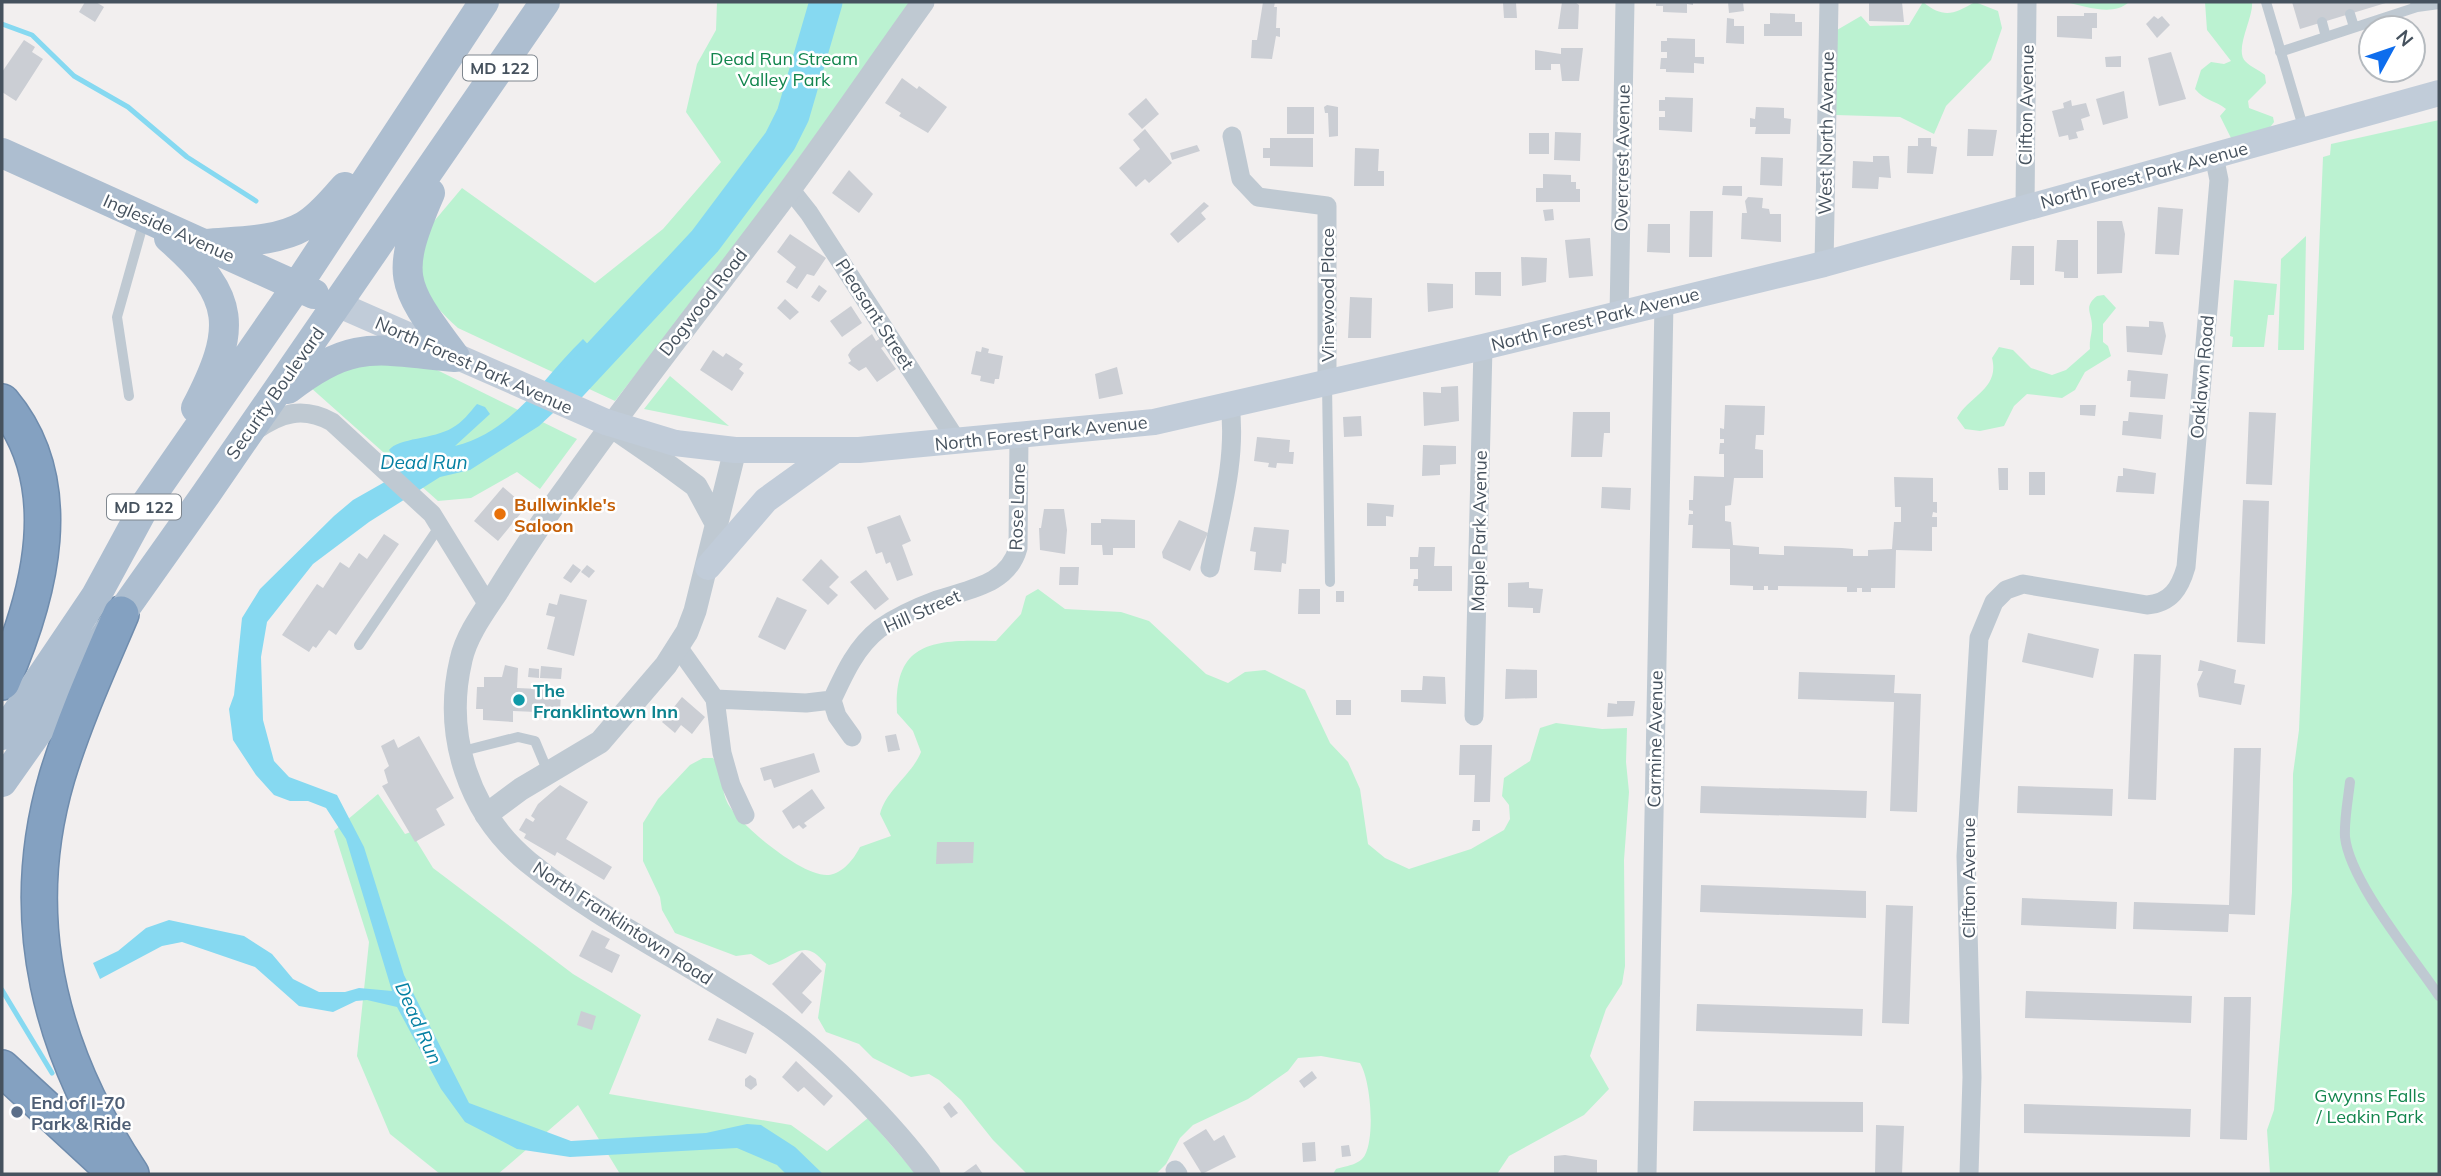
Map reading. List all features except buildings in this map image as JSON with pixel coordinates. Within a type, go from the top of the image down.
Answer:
[{"type":"highway","points":[[2,402],[26,442],[36,468],[43,524],[38,575],[2,682]]},
{"type":"highway","points":[[121,614],[80,709],[57,778],[44,844],[40,909],[45,970],[64,1045],[87,1102],[131,1174]]},
{"type":"highway","points":[[2,1068],[117,1174]]},
{"type":"main road","name":"MD 122","points":[[2,735],[96,596],[147,502],[297,286],[391,139],[484,2]]},
{"type":"main road","name":"Security Boulevard","points":[[2,782],[267,406],[545,2]]},
{"type":"main road","name":"North Forest Park Avenue","points":[[337,304],[669,452],[834,451],[1126,426],[1483,347],[1824,264],[2439,93]]},
{"type":"main road","points":[[456,133],[409,243],[406,264],[408,282],[416,302],[464,361]]},
{"type":"main road","points":[[203,244],[270,238],[306,225],[391,139]]},
{"type":"main road","name":"Ingleside Avenue","points":[[2,153],[337,304]]},
{"type":"main road","points":[[145,218],[200,265],[216,291],[225,322],[222,344],[210,382],[147,502]]},
{"type":"main road","points":[[267,406],[316,367],[336,357],[380,350],[464,361]]},
{"type":"main road","points":[[708,567],[766,500],[834,451]]},
{"type":"street","name":"Dogwood Road","points":[[488,606],[544,519],[624,406],[790,189],[923,2]]},
{"type":"street","name":"Overcrest Avenue","points":[[1619,314],[1625,2]]},
{"type":"street","name":"West North Avenue","points":[[1824,264],[1829,2]]},
{"type":"street","name":"Clifton Avenue","points":[[2025,208],[2027,2]]},
{"type":"street","name":"Vinewood Place","points":[[1231,136],[1241,179],[1258,197],[1327,206],[1327,383]]},
{"type":"street","name":"Oaklawn Road","points":[[2006,590],[2023,584],[2033,584],[2147,605],[2158,604],[2172,596],[2186,566],[2219,180],[2214,156]]},
{"type":"street","name":"Pleasant Street","points":[[790,189],[809,213],[957,441]]},
{"type":"street","name":"Carmine Avenue","points":[[1647,1174],[1664,303]]},
{"type":"street","name":"Maple Park Avenue","points":[[1474,716],[1483,347]]},
{"type":"street","points":[[1210,568],[1234,432],[1230,405]]},
{"type":"street","points":[[244,438],[264,424],[290,412],[300,411],[332,422],[414,497],[488,606]]},
{"type":"street","name":"Rose Lane","points":[[1004,574],[1014,560],[1018,548],[1019,436]]},
{"type":"street","points":[[486,815],[548,772],[600,742],[630,709],[678,647],[687,632],[708,567],[735,450]]},
{"type":"street","points":[[669,452],[696,486],[717,525]]},
{"type":"street","name":"Hill Street","points":[[832,699],[851,659],[879,629],[934,601],[986,585],[1004,574]]},
{"type":"street","name":"Clifton Avenue","points":[[1969,1174],[1972,1123],[1966,856],[1968,785],[1979,638],[1986,616],[2006,590]]},
{"type":"street","name":"North Franklintown Road","points":[[488,606],[471,633],[461,659],[457,701],[458,752],[474,796],[486,815],[507,842],[554,881],[795,1035],[900,1138],[929,1174]]},
{"type":"street","points":[[678,647],[715,699],[722,753],[731,785],[745,815]]},
{"type":"street","points":[[715,699],[806,703],[832,699],[837,716],[852,737]]},
{"type":"lane","points":[[2266,2],[2304,131]]},
{"type":"lane","points":[[2392,14],[2416,4],[2439,4]]},
{"type":"lane","points":[[2381,5],[2384,14]]},
{"type":"lane","points":[[2350,14],[2354,27]]},
{"type":"lane","points":[[2322,22],[2326,37]]},
{"type":"lane","points":[[2280,52],[2357,26]]},
{"type":"lane","points":[[130,396],[117,317],[145,218]]},
{"type":"lane","points":[[1327,383],[1330,582]]},
{"type":"lane","points":[[359,645],[439,531]]},
{"type":"lane","points":[[458,752],[518,737],[534,741],[548,772]]},
{"type":"lane","points":[[2350,782],[2345,837],[2356,869],[2375,903],[2439,996]]},
{"type":"green space","name":"Dead Run Stream Valley Park","points":[[717,2],[912,2],[733,249],[615,401],[458,328],[437,306],[426,288],[421,268],[420,238],[462,188],[595,283],[663,229],[721,162],[686,112],[697,64],[716,30]]},
{"type":"green space","points":[[1923,2],[1943,13],[1955,12],[1975,2],[1998,11],[2002,28],[1991,60],[1946,106],[1934,134],[1900,117],[1836,115],[1837,30],[1861,16],[1870,26],[1909,25]]},
{"type":"green space","points":[[2065,2],[2129,2],[2107,10]]},
{"type":"green space","points":[[2205,2],[2252,2],[2243,42],[2243,57],[2248,64],[2265,75],[2266,83],[2248,101],[2249,108],[2273,117],[2274,122],[2268,130],[2232,140],[2220,116],[2226,109],[2195,89],[2201,70],[2211,62],[2224,64],[2231,61],[2207,30]]},
{"type":"green space","name":"Gwynns Falls / Leakin Park","points":[[2439,120],[2439,1174],[2270,1174],[2267,1130],[2274,1110],[2292,892],[2293,774],[2299,730],[2323,157],[2330,155],[2331,144]]},
{"type":"green space","points":[[2306,236],[2304,350],[2278,350],[2281,259]]},
{"type":"green space","points":[[2234,280],[2277,284],[2274,315],[2268,315],[2264,347],[2232,347],[2233,337],[2230,336]]},
{"type":"green space","points":[[2104,295],[2116,308],[2103,324],[2103,342],[2108,346],[2111,356],[2085,372],[2075,390],[2062,398],[2027,394],[2014,406],[2004,426],[1980,431],[1965,429],[1957,418],[1988,385],[1992,377],[1992,358],[1999,347],[2013,350],[2031,368],[2052,375],[2066,370],[2090,349],[2092,326],[2089,307],[2097,296]]},
{"type":"green space","points":[[388,359],[435,369],[577,439],[540,489],[517,472],[471,498],[438,501],[310,387],[353,364]]},
{"type":"green space","points":[[670,376],[729,426],[644,409]]},
{"type":"green space","points":[[1038,589],[1065,609],[1121,612],[1149,621],[1206,674],[1228,683],[1245,672],[1265,670],[1305,690],[1330,743],[1348,762],[1360,789],[1368,844],[1385,858],[1409,869],[1471,849],[1504,830],[1510,819],[1509,805],[1502,796],[1504,778],[1530,761],[1540,728],[1556,723],[1602,729],[1627,728],[1629,792],[1624,860],[1625,966],[1622,984],[1606,1009],[1590,1056],[1609,1089],[1584,1115],[1509,1156],[1497,1174],[1333,1174],[1336,1169],[1360,1161],[1368,1146],[1371,1122],[1364,1071],[1360,1063],[1321,1056],[1298,1058],[1288,1071],[1248,1099],[1193,1125],[1180,1138],[1166,1164],[1156,1174],[1027,1174],[993,1140],[961,1100],[939,1080],[929,1074],[911,1077],[873,1058],[859,1044],[826,1032],[818,1018],[826,964],[818,955],[811,951],[798,951],[769,965],[751,954],[736,956],[675,933],[662,910],[660,897],[643,861],[643,823],[658,799],[690,765],[703,758],[713,758],[719,769],[728,804],[745,824],[773,848],[818,874],[829,875],[839,871],[851,861],[860,847],[891,836],[880,814],[883,805],[921,752],[913,731],[897,713],[902,670],[911,657],[922,649],[937,644],[996,641],[1021,614],[1026,596]]},
{"type":"green space","points":[[378,794],[405,834],[411,832],[433,868],[573,974],[641,1015],[609,1094],[791,1125],[827,1151],[868,1118],[916,1174],[620,1174],[578,1105],[498,1174],[440,1174],[390,1134],[357,1056],[369,942],[334,831]]},
{"type":"water","name":"Dead Run","points":[[583,339],[606,364],[539,426],[470,470],[440,477],[369,522],[313,564],[267,622],[261,657],[263,720],[274,761],[289,777],[337,795],[364,847],[404,975],[469,1103],[571,1141],[706,1133],[747,1124],[761,1125],[795,1147],[823,1174],[786,1174],[777,1165],[737,1148],[570,1157],[517,1149],[465,1122],[441,1089],[397,1007],[367,1000],[356,1001],[333,1012],[299,1006],[255,967],[182,942],[162,946],[100,979],[93,963],[118,951],[146,928],[169,920],[244,936],[272,954],[293,979],[319,992],[345,992],[359,988],[392,991],[346,839],[326,808],[308,801],[290,801],[274,795],[256,775],[233,740],[229,709],[234,695],[242,618],[260,589],[334,516],[353,500],[390,479],[401,467],[389,450],[400,443],[452,428],[477,404],[485,407],[490,414],[455,446],[494,429],[526,402]]},
{"type":"waterway","name":"Dead Run","points":[[568,388],[705,241],[780,141],[793,115],[826,2]]},
{"type":"waterway","points":[[2,24],[32,35],[74,76],[128,107],[187,157],[256,201]]},
{"type":"waterway","points":[[2,990],[52,1073]]},
{"type":"place","name":"Bullwinkle's Saloon","points":[[500,514]]},
{"type":"place","name":"The Franklintown Inn","points":[[519,700]]},
{"type":"place","name":"End of I-70 Park & Ride","points":[[17,1112]]}]
